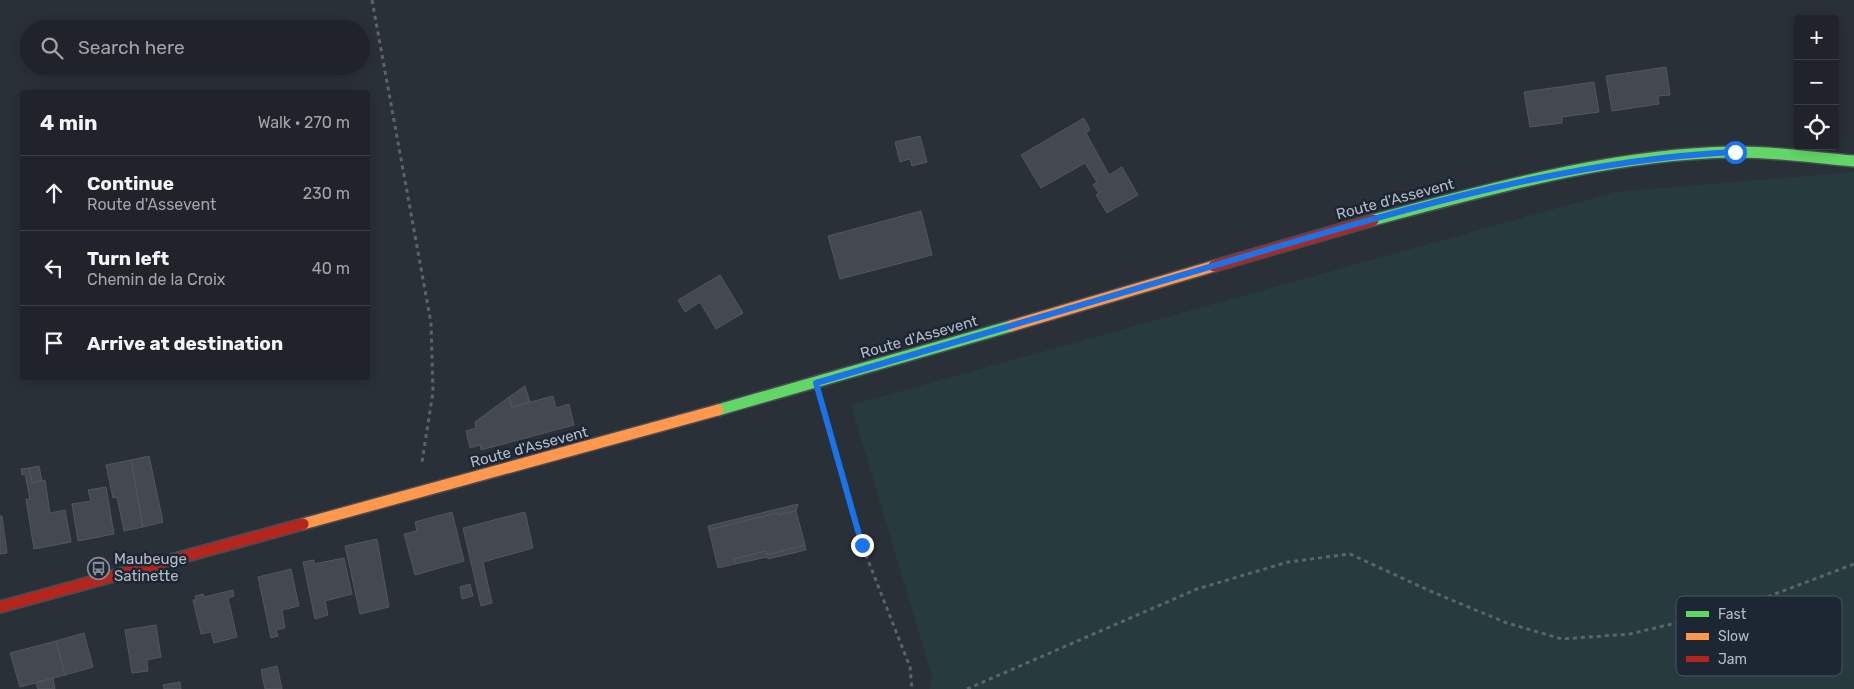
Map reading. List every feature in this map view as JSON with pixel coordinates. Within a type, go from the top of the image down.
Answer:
[{"type":"street","name":"Route d'Assevent","points":[[0,607],[816,383],[1344,228],[1572,171],[1676,155],[1735,152],[1854,161]]},
{"type":"path","points":[[372,0],[431,323],[433,392],[427,438],[414,494]]},
{"type":"path","points":[[816,383],[862,545],[910,667],[912,689]]},
{"type":"path","points":[[967,689],[1197,589],[1297,561],[1350,554],[1506,623],[1562,639],[1630,634],[1676,623]]},
{"type":"path","points":[[1770,596],[1854,564]]},
{"type":"green space","points":[[1854,172],[1854,689],[929,689],[932,676],[851,405],[1615,192]]},
{"type":"building","points":[[1666,67],[1670,95],[1658,96],[1659,104],[1612,111],[1606,76]]},
{"type":"building","points":[[1594,82],[1599,112],[1562,117],[1562,123],[1530,127],[1524,92]]},
{"type":"building","points":[[1084,118],[1090,130],[1086,133],[1109,175],[1122,167],[1138,195],[1107,213],[1096,195],[1099,193],[1093,185],[1097,182],[1085,163],[1041,188],[1021,155]]},
{"type":"building","points":[[920,136],[927,162],[912,166],[910,159],[900,162],[895,142]]},
{"type":"building","points":[[921,211],[932,255],[840,279],[828,236]]},
{"type":"building","points":[[720,275],[743,313],[716,329],[700,302],[685,312],[678,300]]},
{"type":"building","points":[[525,386],[530,402],[512,407],[509,397]]},
{"type":"building","points":[[553,396],[556,408],[569,404],[574,425],[481,450],[480,445],[470,448],[466,431],[476,428],[475,422],[509,397],[512,407]]},
{"type":"building","points":[[149,456],[163,522],[143,527],[131,460]]},
{"type":"building","points":[[131,460],[143,527],[124,531],[117,497],[113,498],[106,465]]},
{"type":"building","points":[[39,466],[42,481],[32,483],[29,468]]},
{"type":"building","points":[[29,468],[32,483],[45,480],[50,513],[65,510],[71,542],[34,549],[26,499],[30,499],[25,474],[22,475],[21,469]]},
{"type":"building","points":[[106,487],[114,534],[78,541],[72,504],[91,501],[88,490]]},
{"type":"building","points":[[798,504],[796,511],[778,515],[777,513],[709,530],[708,526]]},
{"type":"building","points":[[796,511],[805,545],[767,555],[766,551],[734,559],[735,564],[718,568],[709,530],[777,513],[778,515]]},
{"type":"building","points":[[452,512],[464,561],[415,575],[404,534],[417,531],[415,522]]},
{"type":"building","points":[[525,512],[533,548],[483,562],[492,603],[481,606],[463,528]]},
{"type":"building","points":[[0,516],[2,516],[7,553],[0,554]]},
{"type":"building","points":[[377,539],[389,607],[360,614],[345,546]]},
{"type":"building","points":[[805,545],[806,550],[735,564],[734,559],[766,551],[767,555]]},
{"type":"building","points":[[344,558],[352,594],[325,601],[328,615],[315,619],[303,562],[314,560],[314,564]]},
{"type":"building","points":[[291,569],[299,606],[282,610],[285,628],[276,630],[278,636],[271,638],[258,577]]},
{"type":"building","points":[[470,584],[473,596],[462,599],[460,587]]},
{"type":"building","points":[[233,590],[234,596],[228,598],[237,637],[214,643],[211,632],[201,634],[193,600],[196,600],[195,596],[203,594],[204,597]]},
{"type":"building","points":[[156,625],[161,657],[147,660],[148,671],[132,673],[125,630]]},
{"type":"building","points":[[84,633],[93,667],[65,675],[56,641]]},
{"type":"building","points":[[56,641],[65,675],[20,687],[10,653]]},
{"type":"building","points":[[277,666],[282,689],[265,689],[261,670]]},
{"type":"building","points":[[53,678],[55,689],[38,689],[36,683]]},
{"type":"building","points":[[180,682],[181,689],[164,689],[163,685]]},
{"type":"traffic: fast","points":[[1373,220],[1551,175],[1642,159],[1687,154],[1748,152],[1854,161]]},
{"type":"traffic: fast","points":[[718,410],[1011,326]]},
{"type":"traffic: slow","points":[[1011,326],[1214,266]]},
{"type":"traffic: slow","points":[[303,524],[718,410]]},
{"type":"traffic: jam","points":[[1214,266],[1373,220]]},
{"type":"traffic: jam","points":[[0,607],[303,524]]},
{"type":"place","name":"Maubeuge Satinette","points":[[98,568]]},
{"type":"route","points":[[862,545],[816,383],[1344,228],[1496,188],[1572,171],[1642,160],[1676,155],[1735,152]]}]
